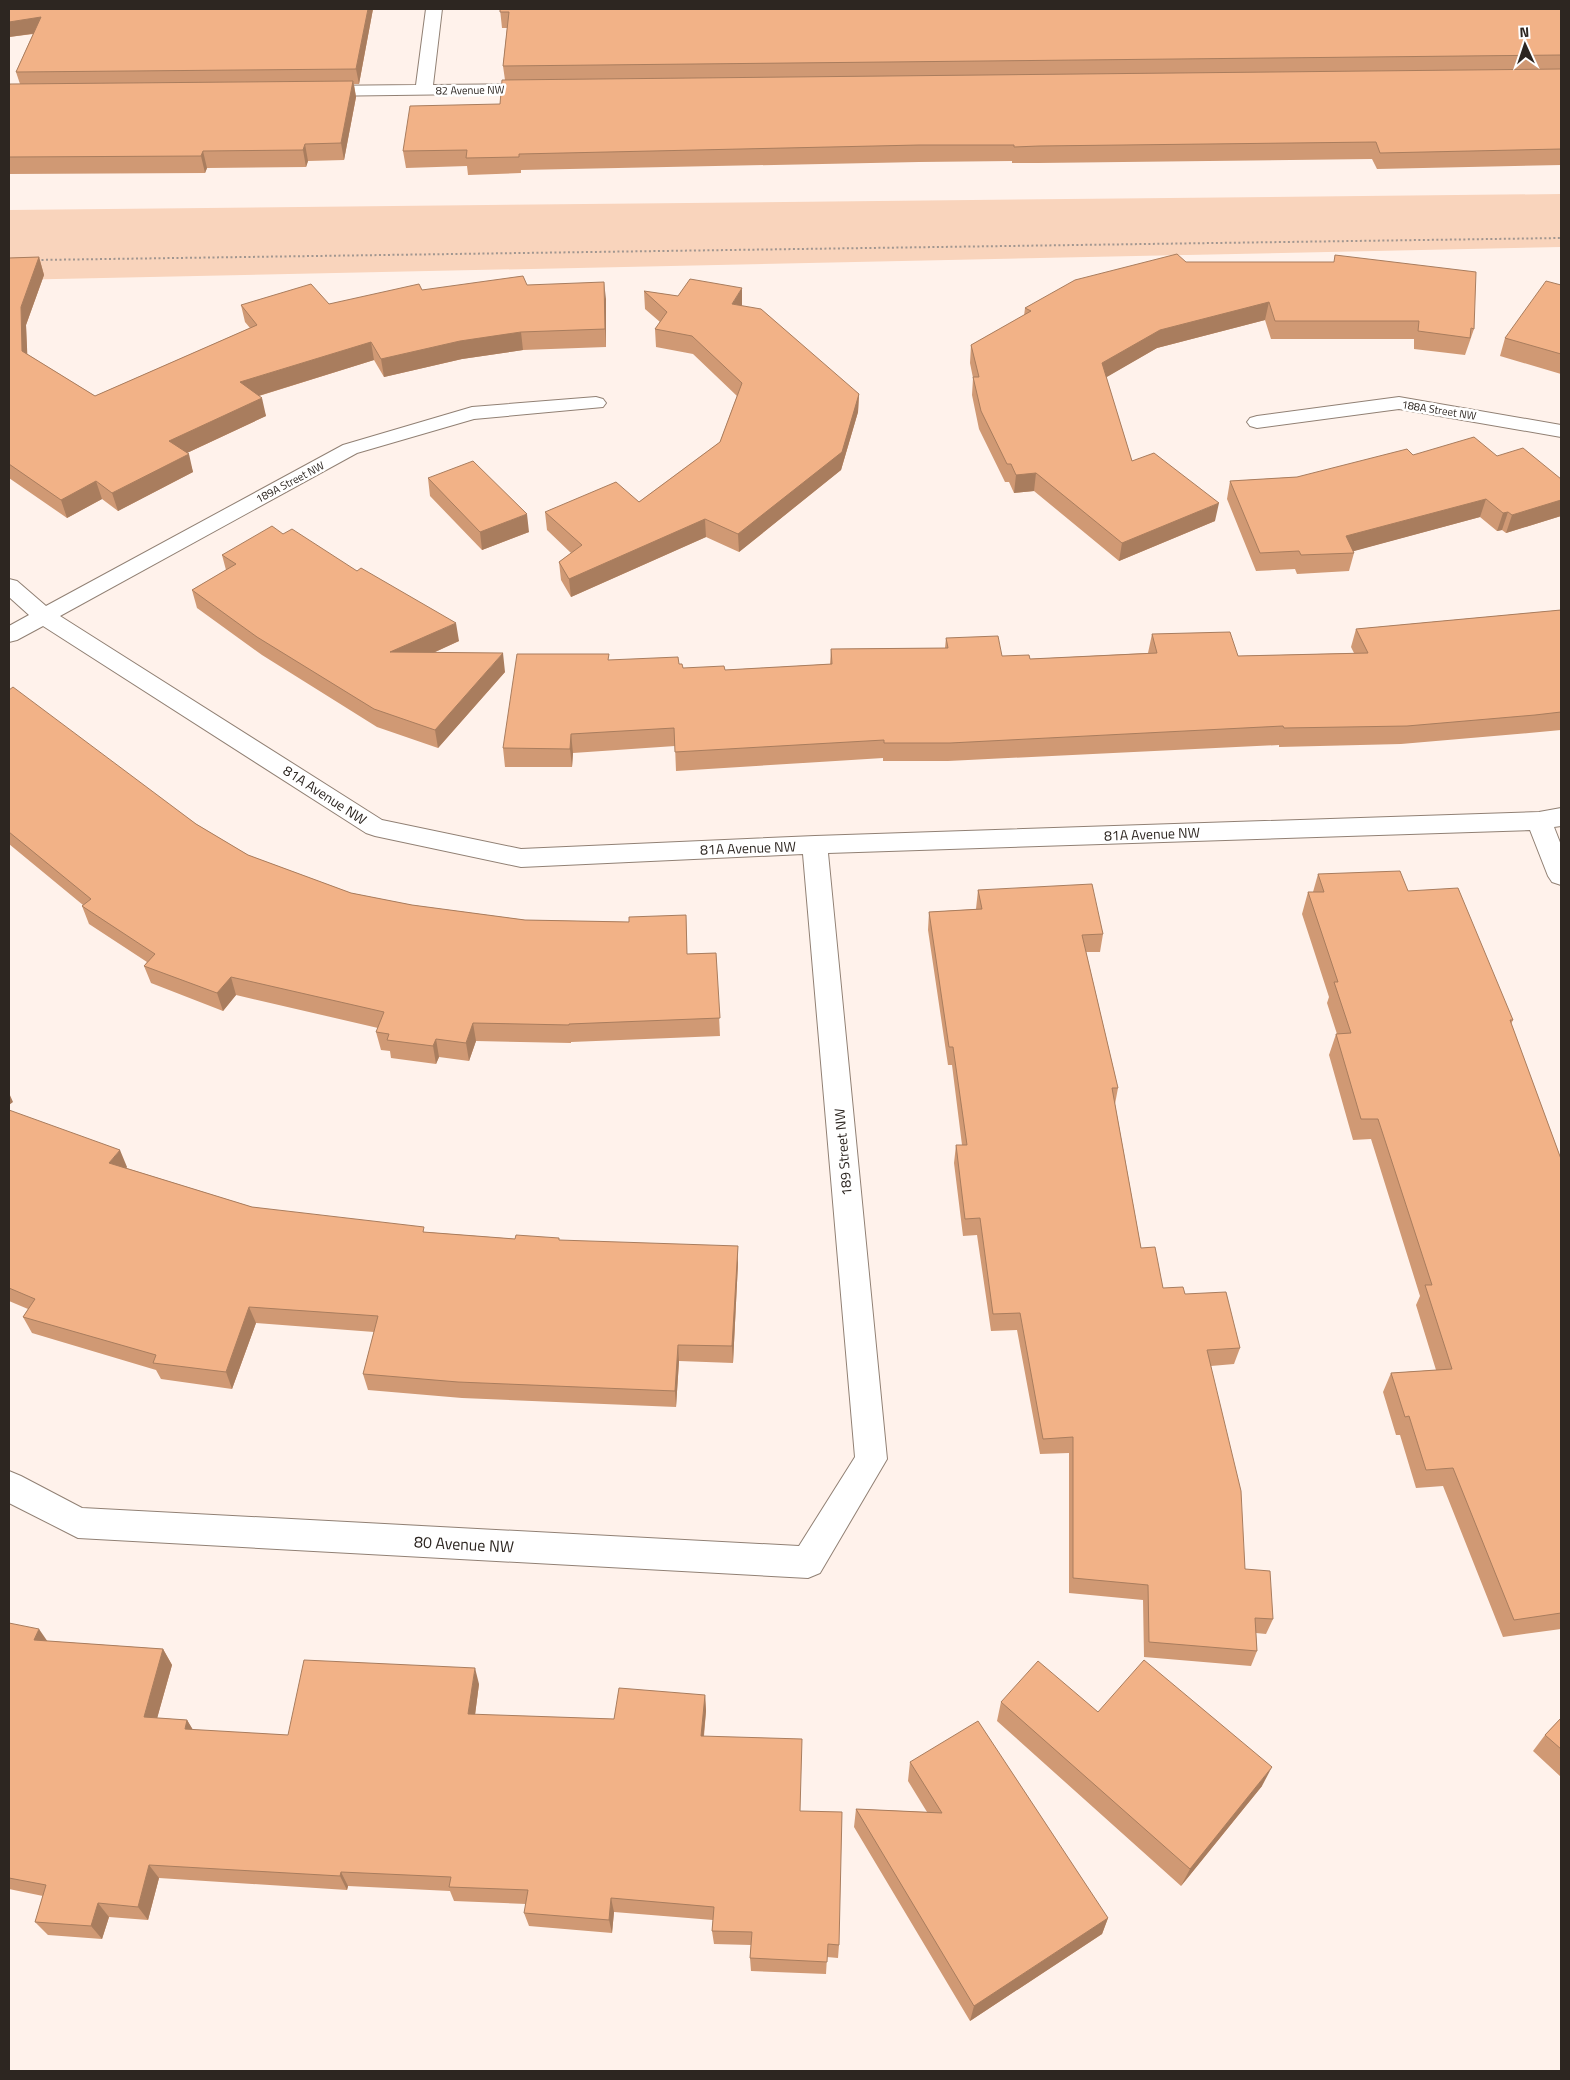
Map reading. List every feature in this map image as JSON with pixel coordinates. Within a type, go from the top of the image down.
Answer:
[{"type":"street","points":[[424,90],[434,9]]},
{"type":"street","name":"82 Avenue NW","points":[[305,91],[554,89]]},
{"type":"street","name":"189A Street NW","points":[[9,636],[350,450],[472,413],[596,403]]},
{"type":"street","name":"188A Street NW","points":[[1257,422],[1399,403],[1561,431]]},
{"type":"street","name":"81A Avenue NW","points":[[9,586],[44,616],[375,827],[521,858],[815,845],[1550,819]]},
{"type":"street","points":[[1550,819],[1561,876]]},
{"type":"street","name":"189 Street NW","points":[[815,845],[871,1459]]},
{"type":"street","name":"80 Avenue NW","points":[[9,1486],[78,1523],[808,1562],[871,1459]]},
{"type":"path","points":[[29,261],[1561,238]]},
{"type":"shaded area","points":[[1561,194],[1561,247],[9,280],[9,210]]},
{"type":"building","points":[[9,9],[368,9],[356,69],[16,72],[41,17],[9,22]]},
{"type":"building","points":[[500,9],[1561,9],[1561,55],[503,66],[509,12],[500,12]]},
{"type":"building","points":[[1561,69],[1561,149],[1380,153],[1376,142],[1014,147],[1014,145],[919,145],[519,154],[519,157],[466,158],[467,150],[403,151],[410,106],[500,104],[502,80]]},
{"type":"building","points":[[353,81],[341,143],[305,144],[303,150],[203,151],[201,156],[9,157],[10,84]]},
{"type":"building","points":[[1177,254],[1186,262],[1334,262],[1335,255],[1476,272],[1474,329],[1471,328],[1470,338],[1418,331],[1419,321],[1275,321],[1269,302],[1160,330],[1102,363],[1132,461],[1154,453],[1219,503],[1122,543],[1036,473],[1016,475],[1011,464],[1007,464],[981,411],[973,377],[979,377],[971,345],[1031,311],[1025,308],[1075,280]]},
{"type":"building","points":[[39,257],[21,307],[22,351],[95,396],[257,325],[241,305],[311,284],[329,304],[419,284],[422,290],[523,276],[527,285],[604,282],[605,329],[521,332],[460,341],[381,359],[371,342],[240,382],[262,398],[169,441],[189,454],[112,493],[96,481],[61,500],[9,464],[9,258]]},
{"type":"building","points":[[690,279],[742,288],[732,304],[761,309],[859,394],[842,452],[738,534],[705,519],[569,579],[559,562],[582,545],[545,512],[616,482],[639,502],[720,442],[742,383],[692,336],[655,329],[667,312],[644,291],[678,296]]},
{"type":"building","points":[[1546,281],[1561,285],[1561,354],[1505,338]]},
{"type":"building","points":[[1474,437],[1497,456],[1523,448],[1561,479],[1561,500],[1512,515],[1508,512],[1503,513],[1486,499],[1346,536],[1354,553],[1301,555],[1299,551],[1260,553],[1230,481],[1297,477],[1407,449],[1413,455]]},
{"type":"building","points":[[473,461],[527,514],[480,532],[428,478]]},
{"type":"building","points":[[272,526],[283,534],[292,529],[357,571],[361,568],[456,623],[390,652],[503,653],[435,730],[374,709],[257,637],[192,590],[236,564],[222,555]]},
{"type":"building","points":[[1561,610],[1561,712],[1407,726],[1284,728],[1283,726],[950,743],[884,743],[884,740],[675,752],[674,728],[571,734],[570,749],[503,748],[517,654],[609,654],[608,660],[678,657],[679,664],[682,664],[683,668],[724,666],[725,670],[832,664],[831,649],[948,648],[946,638],[998,636],[1002,656],[1029,655],[1030,659],[1157,653],[1152,634],[1230,632],[1238,656],[1368,653],[1356,629]]},
{"type":"building","points":[[13,687],[196,824],[248,855],[351,893],[412,905],[525,920],[629,922],[629,917],[686,915],[687,954],[716,953],[720,1018],[569,1025],[473,1023],[466,1043],[436,1039],[433,1046],[387,1040],[389,1034],[376,1032],[384,1012],[231,977],[217,993],[144,966],[155,954],[82,906],[91,899],[9,832],[9,690]]},
{"type":"building","points":[[1400,871],[1408,891],[1458,888],[1513,1020],[1510,1020],[1561,1159],[1561,1613],[1514,1620],[1453,1468],[1426,1470],[1409,1416],[1405,1417],[1391,1373],[1452,1369],[1425,1285],[1432,1285],[1378,1119],[1361,1119],[1336,1034],[1351,1033],[1334,982],[1338,982],[1308,892],[1324,892],[1318,874]]},
{"type":"building","points":[[1092,884],[1103,934],[1082,935],[1118,1088],[1112,1088],[1141,1248],[1155,1247],[1163,1288],[1183,1287],[1185,1294],[1226,1292],[1240,1348],[1207,1350],[1241,1491],[1245,1569],[1270,1571],[1273,1619],[1255,1618],[1257,1651],[1149,1642],[1148,1585],[1073,1578],[1073,1437],[1043,1439],[1020,1313],[993,1314],[980,1218],[965,1219],[956,1145],[967,1145],[953,1047],[949,1047],[929,912],[982,909],[978,890]]},
{"type":"building","points":[[9,1110],[120,1150],[109,1163],[252,1207],[424,1227],[423,1232],[515,1239],[516,1235],[559,1238],[559,1240],[738,1246],[732,1346],[678,1345],[675,1391],[458,1382],[363,1374],[378,1316],[249,1307],[226,1372],[153,1363],[156,1355],[23,1317],[35,1299],[9,1288]]},
{"type":"building","points":[[9,1623],[39,1629],[34,1640],[163,1649],[144,1717],[187,1720],[185,1729],[288,1735],[304,1660],[475,1668],[468,1714],[614,1719],[619,1688],[705,1695],[701,1736],[802,1739],[800,1811],[842,1812],[839,1945],[828,1944],[827,1962],[750,1958],[752,1932],[712,1931],[714,1907],[611,1898],[609,1920],[524,1913],[528,1890],[449,1887],[451,1877],[341,1872],[340,1876],[149,1865],[138,1907],[98,1903],[91,1926],[35,1922],[46,1885],[9,1878]]},
{"type":"building","points":[[1144,1660],[1272,1767],[1190,1869],[1001,1702],[1038,1661],[1098,1712]]},
{"type":"building","points":[[1561,1718],[1561,1749],[1545,1735]]},
{"type":"building","points":[[978,1721],[1108,1918],[974,2006],[856,1809],[942,1813],[910,1762]]}]
